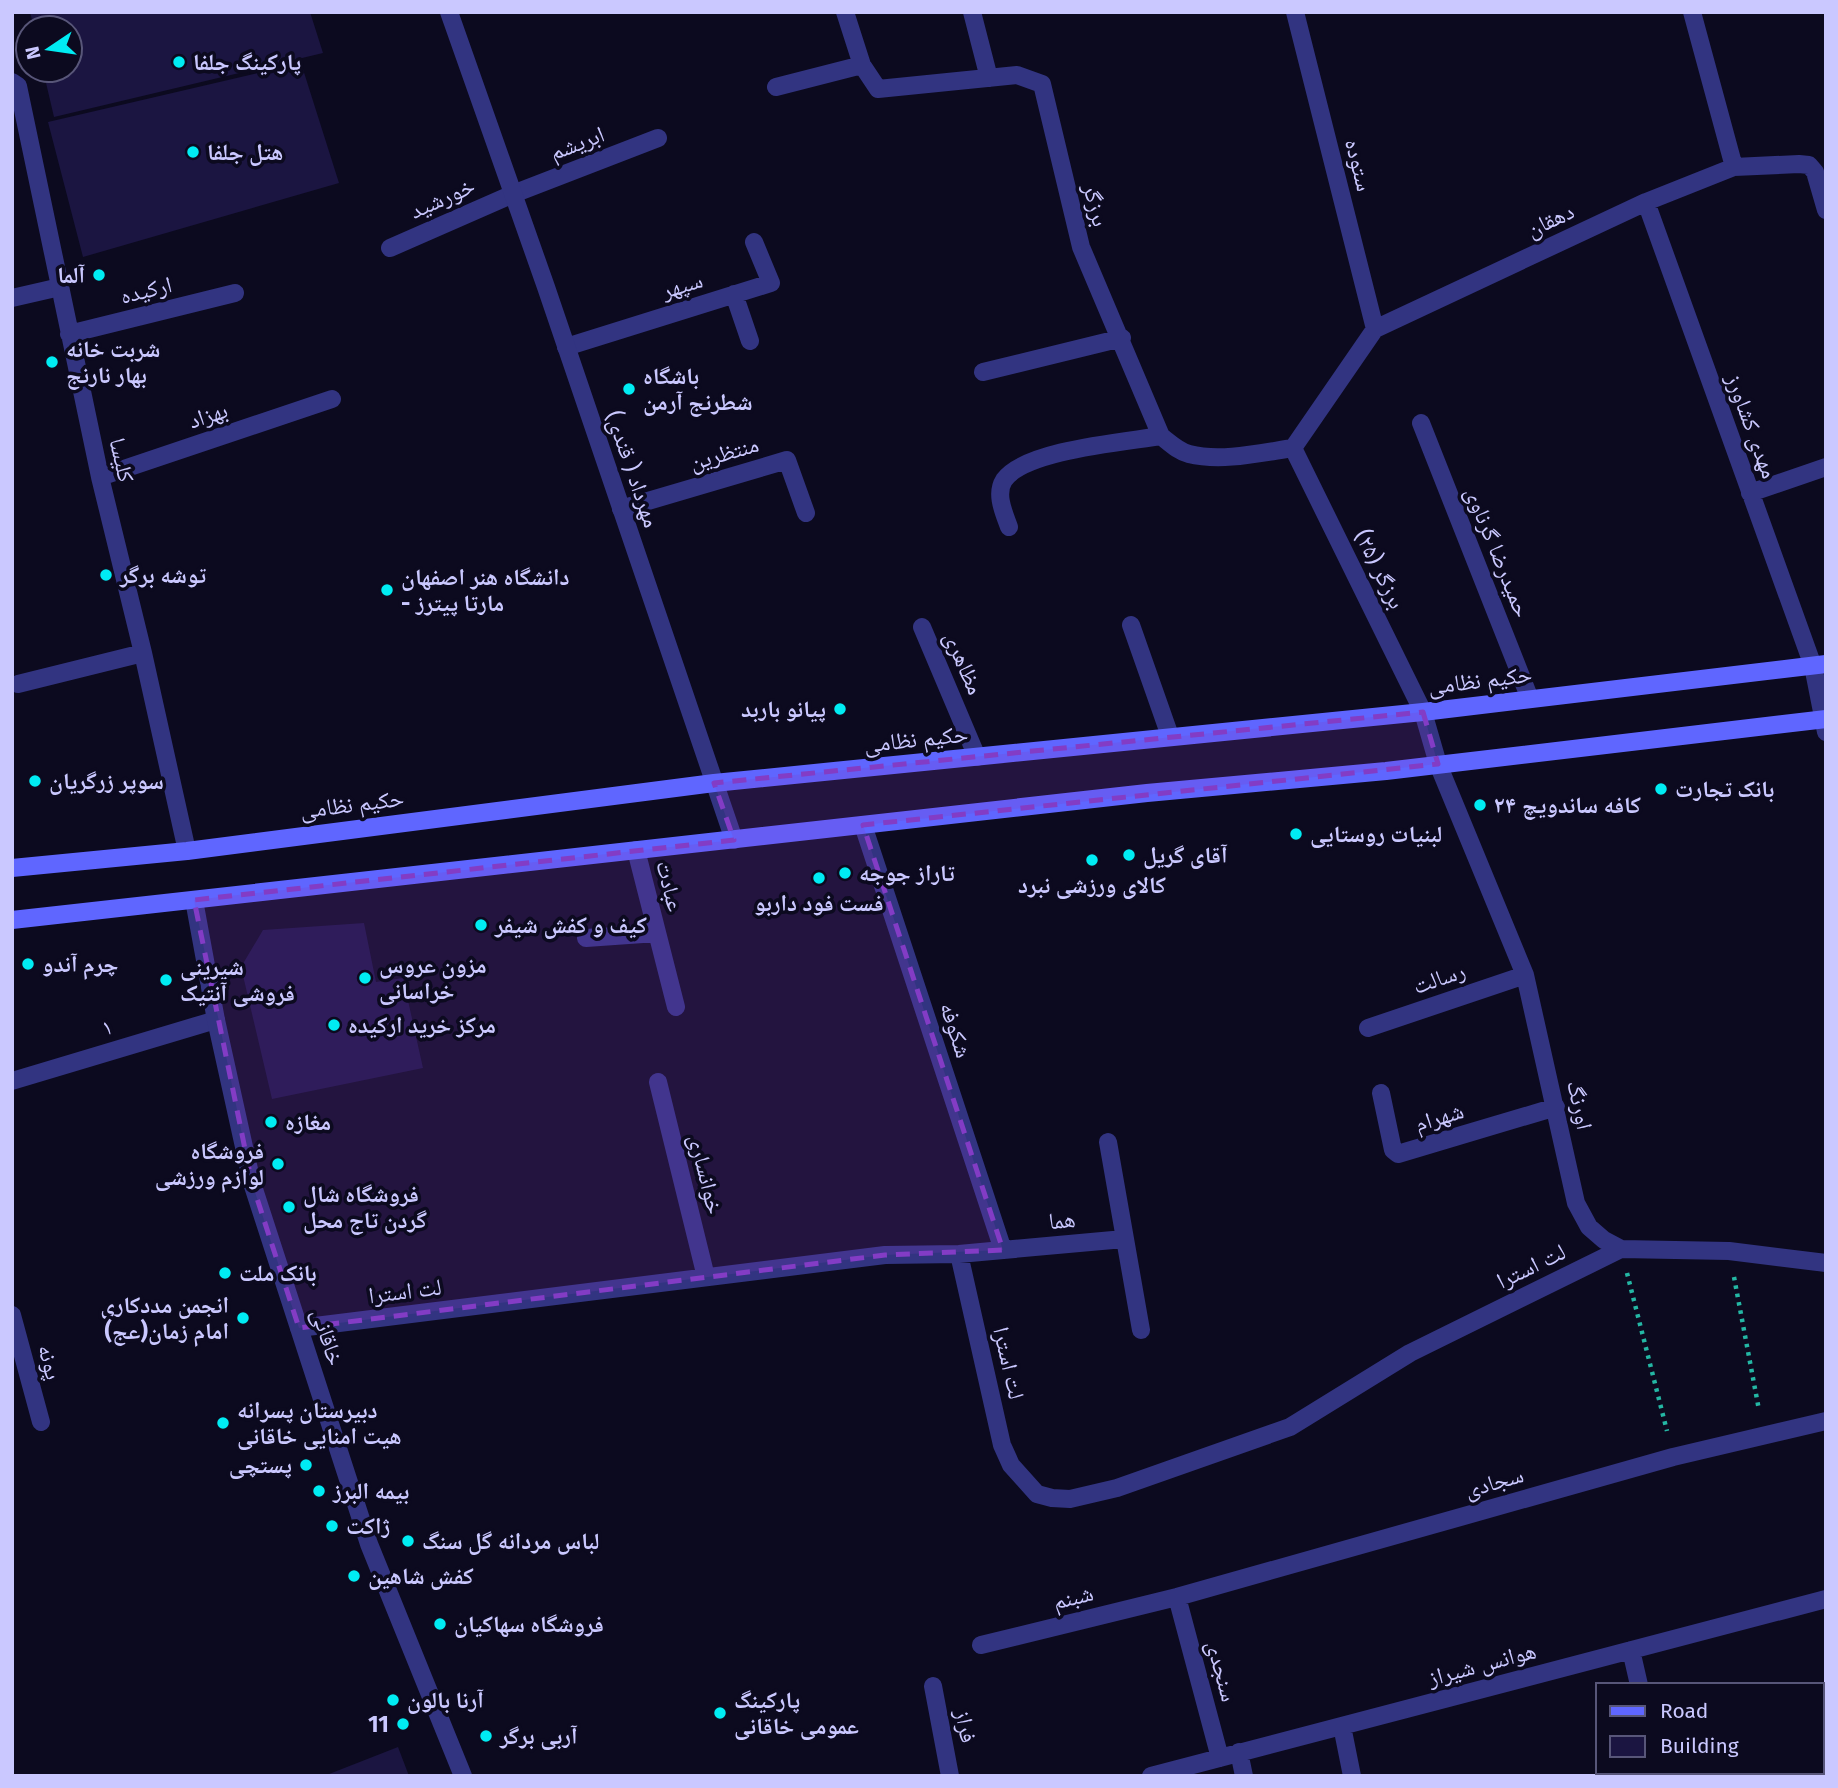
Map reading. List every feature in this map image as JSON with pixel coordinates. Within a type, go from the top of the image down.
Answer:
[{"type":"main road","name":"حکیم نظامی","points":[[12,868],[187,850],[714,783],[1423,712],[1820,665]]},
{"type":"main road","points":[[12,920],[1147,793],[1825,724]]},
{"type":"street","name":"مهرداد ( قندی)","points":[[449,12],[734,840]]},
{"type":"street","name":"برزگر","points":[[845,12],[862,65],[878,89],[1017,75],[1042,84],[1081,247],[1122,338],[1161,436]]},
{"type":"street","points":[[972,12],[989,78]]},
{"type":"street","name":"ستوده","points":[[1295,12],[1375,329]]},
{"type":"street","points":[[1692,12],[1734,167],[1809,165],[1815,172],[1826,210]]},
{"type":"street","points":[[776,87],[862,65]]},
{"type":"street","name":"کلیسا","points":[[12,82],[18,86],[100,477],[187,850]]},
{"type":"street","name":"ابریشم","points":[[513,194],[658,138]]},
{"type":"street","name":"دهقان","points":[[1375,329],[1646,202],[1734,167]]},
{"type":"street","name":"خورشید","points":[[390,248],[513,194]]},
{"type":"street","name":"مهدی کشاورز","points":[[1646,202],[1751,493],[1820,665],[1825,724]]},
{"type":"street","name":"سپهر","points":[[566,347],[771,283],[754,242]]},
{"type":"street","points":[[12,298],[60,287]]},
{"type":"street","name":"ارکیده","points":[[69,334],[235,293]]},
{"type":"street","points":[[734,294],[750,341]]},
{"type":"street","points":[[1009,527],[1000,491],[1004,480],[1019,467],[1043,457],[1161,436],[1189,454],[1245,455],[1293,448],[1375,329]]},
{"type":"street","points":[[983,372],[1122,338]]},
{"type":"street","name":"بهزاد","points":[[100,477],[332,399]]},
{"type":"street","name":"حمیدرضا گرناوی","points":[[1421,423],[1530,699]]},
{"type":"street","name":"برزگر (۲۵)","points":[[1293,448],[1423,712],[1438,764]]},
{"type":"street","name":"منتظرین","points":[[621,509],[787,460],[806,513]]},
{"type":"street","points":[[1751,493],[1826,467]]},
{"type":"street","points":[[1131,625],[1170,736]]},
{"type":"street","name":"مظاهری","points":[[922,627],[977,757]]},
{"type":"street","points":[[18,684],[143,653]]},
{"type":"street","name":"اورنگ","points":[[1438,764],[1525,975],[1576,1203],[1588,1227],[1621,1249]]},
{"type":"street","name":"شکوفه","points":[[863,825],[1003,1250]]},
{"type":"street","name":"عبادت","points":[[636,850],[676,1007]]},
{"type":"street","name":"خاقانی","points":[[194,900],[216,1020],[252,1183],[369,1544],[463,1776]]},
{"type":"street","name":"عبادت","points":[[586,938],[657,933]]},
{"type":"street","name":"رسالت","points":[[1368,1028],[1525,975]]},
{"type":"street","name":"۱","points":[[12,1081],[216,1020]]},
{"type":"street","name":"خوانساری","points":[[658,1082],[706,1278]]},
{"type":"street","name":"شهرام","points":[[1381,1093],[1393,1150],[1398,1154],[1556,1107]]},
{"type":"street","points":[[1108,1142],[1141,1330]]},
{"type":"street","name":"هما","points":[[959,1254],[1124,1239]]},
{"type":"street","points":[[1621,1249],[1729,1251],[1826,1263]]},
{"type":"street","name":"لت استرا","points":[[299,1328],[885,1255],[959,1254],[1002,1445],[1011,1465],[1037,1494],[1070,1499],[1116,1489],[1290,1427],[1409,1353],[1621,1249]]},
{"type":"street","name":"پونه","points":[[12,1315],[41,1422]]},
{"type":"street","name":"سجادی","points":[[1177,1597],[1673,1457],[1826,1421]]},
{"type":"street","name":"شبنم","points":[[981,1645],[1177,1597]]},
{"type":"street","name":"سنجدی","points":[[1177,1597],[1220,1758]]},
{"type":"street","name":"هوانس شیراز","points":[[1151,1776],[1826,1599]]},
{"type":"street","points":[[1631,1650],[1639,1683]]},
{"type":"street","name":"فراز","points":[[933,1686],[950,1776]]},
{"type":"street","points":[[1342,1726],[1352,1776]]},
{"type":"street","points":[[1239,1752],[1244,1776]]},
{"type":"path","points":[[1621,1249],[1673,1457]]},
{"type":"path","points":[[1729,1251],[1764,1435]]},
{"type":"highlighted area","points":[[1423,712],[1438,764],[863,825],[1003,1250],[885,1255],[299,1328],[252,1183],[194,900],[734,840],[714,783]]},
{"type":"building","name":"پارکینگ جلفا","points":[[310,12],[323,53],[54,117],[46,84],[84,84],[84,14],[30,14]]},
{"type":"building","name":"هتل جلفا","points":[[301,63],[339,183],[83,257],[48,122]]},
{"type":"building","name":"مرکز خرید ارکیده","points":[[364,923],[376,982],[403,978],[423,1068],[272,1099],[241,967],[263,930]]},
{"type":"building","points":[[398,1747],[409,1776],[324,1776]]},
{"type":"place","name":"پارکینگ جلفا","points":[[179,62]]},
{"type":"place","name":"هتل جلفا","points":[[193,152]]},
{"type":"place","name":"آلما","points":[[99,275]]},
{"type":"place","name":"شربت خانه بهار نارنج","points":[[52,362]]},
{"type":"place","name":"باشگاه شطرنج آرمن","points":[[629,389]]},
{"type":"place","name":"توشه برگر","points":[[106,575]]},
{"type":"place","name":"دانشگاه هنر اصفهان - مارتا پیترز","points":[[387,590]]},
{"type":"place","name":"پیانو باربد","points":[[840,709]]},
{"type":"place","name":"سوپر زرگریان","points":[[35,781]]},
{"type":"place","name":"بانک تجارت","points":[[1661,789]]},
{"type":"place","name":"کافه ساندویچ ۲۴","points":[[1480,805]]},
{"type":"place","name":"لبنیات روستایی","points":[[1296,834]]},
{"type":"place","name":"آقای گریل","points":[[1129,855]]},
{"type":"place","name":"کالای ورزشی نبرد","points":[[1092,860]]},
{"type":"place","name":"تاراز جوجه","points":[[845,873]]},
{"type":"place","name":"فست فود داربو","points":[[819,878]]},
{"type":"place","name":"کیف و کفش شیفر","points":[[481,925]]},
{"type":"place","name":"چرم آندو","points":[[28,964]]},
{"type":"place","name":"مزون عروس خراسانی","points":[[365,978]]},
{"type":"place","name":"شیرینی فروشی آنتیک","points":[[166,980]]},
{"type":"place","name":"مرکز خرید ارکیده","points":[[334,1025]]},
{"type":"place","name":"مغازه","points":[[271,1122]]},
{"type":"place","name":"فروشگاه لوازم ورزشی","points":[[278,1164]]},
{"type":"place","name":"فروشگاه شال گردن تاج محل","points":[[289,1207]]},
{"type":"place","name":"بانک ملت","points":[[225,1273]]},
{"type":"place","name":"انجمن مددکاری امام زمان(عج)","points":[[243,1318]]},
{"type":"place","name":"دبیرستان پسرانه هیت امنایی خاقانی","points":[[223,1423]]},
{"type":"place","name":"پستچی","points":[[306,1465]]},
{"type":"place","name":"بیمه البرز","points":[[319,1491]]},
{"type":"place","name":"ژاکت","points":[[332,1526]]},
{"type":"place","name":"لباس مردانه گل سنگ","points":[[408,1541]]},
{"type":"place","name":"کفش شاهین","points":[[354,1576]]},
{"type":"place","name":"فروشگاه سهاکیان","points":[[440,1624]]},
{"type":"place","name":"آرنا بالون","points":[[393,1700]]},
{"type":"place","name":"پارکینگ عمومی خاقانی","points":[[720,1713]]},
{"type":"place","name":"11","points":[[403,1724]]},
{"type":"place","name":"آربی برگر","points":[[486,1736]]}]
